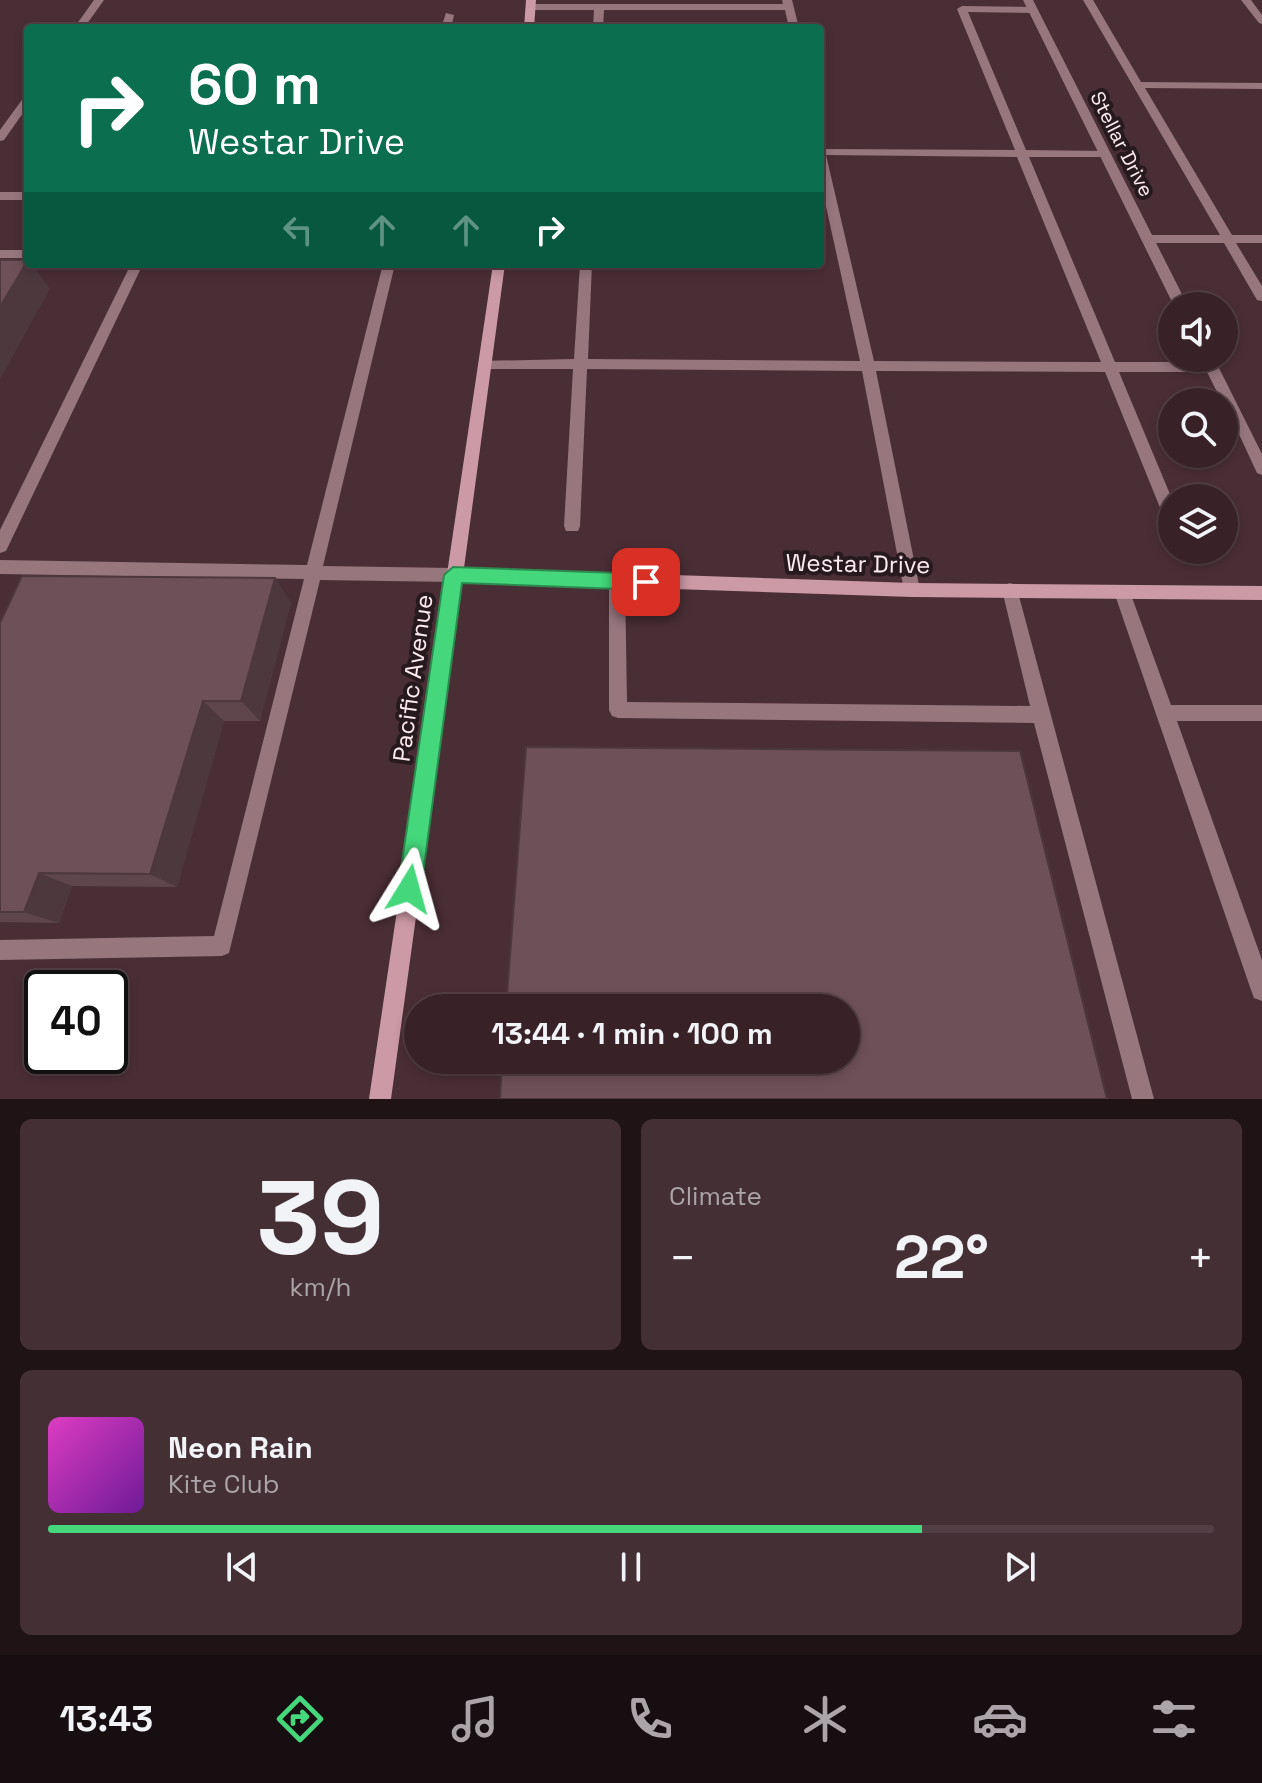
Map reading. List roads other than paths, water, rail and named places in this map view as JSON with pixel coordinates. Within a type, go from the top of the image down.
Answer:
[{"type":"street","points":[[82,24],[99,0]]},
{"type":"street","points":[[1088,0],[1262,297]]},
{"type":"street","points":[[529,24],[531,4],[599,7],[788,4],[793,24]]},
{"type":"street","points":[[1031,5],[960,5],[1158,484]]},
{"type":"street","name":"Stellar Drive","points":[[1031,5],[1174,292]]},
{"type":"street","points":[[1253,5],[1262,21]]},
{"type":"street","points":[[598,24],[599,7]]},
{"type":"street","points":[[447,24],[449,15]]},
{"type":"street","points":[[1138,85],[1262,86]]},
{"type":"street","points":[[0,138],[24,105]]},
{"type":"street","points":[[824,153],[1105,154]]},
{"type":"street","points":[[824,171],[868,364],[912,590]]},
{"type":"street","points":[[0,196],[24,196]]},
{"type":"street","points":[[1148,239],[1262,239]]},
{"type":"street","points":[[0,254],[24,254]]},
{"type":"street","points":[[0,546],[135,268]]},
{"type":"street","points":[[0,950],[222,946],[388,268]]},
{"type":"street","name":"Pacific Avenue","points":[[380,1099],[498,268]]},
{"type":"street","points":[[572,526],[586,268]]},
{"type":"street","points":[[485,364],[1158,364]]},
{"type":"street","points":[[1214,372],[1262,469]]},
{"type":"street","points":[[0,567],[316,570],[453,575]]},
{"type":"street","name":"Westar Drive","points":[[453,575],[912,590],[1262,593]]},
{"type":"street","points":[[617,581],[618,710],[1041,715]]},
{"type":"street","points":[[1010,590],[1143,1099]]},
{"type":"street","points":[[1122,592],[1262,990]]},
{"type":"street","points":[[1165,713],[1262,713]]}]
